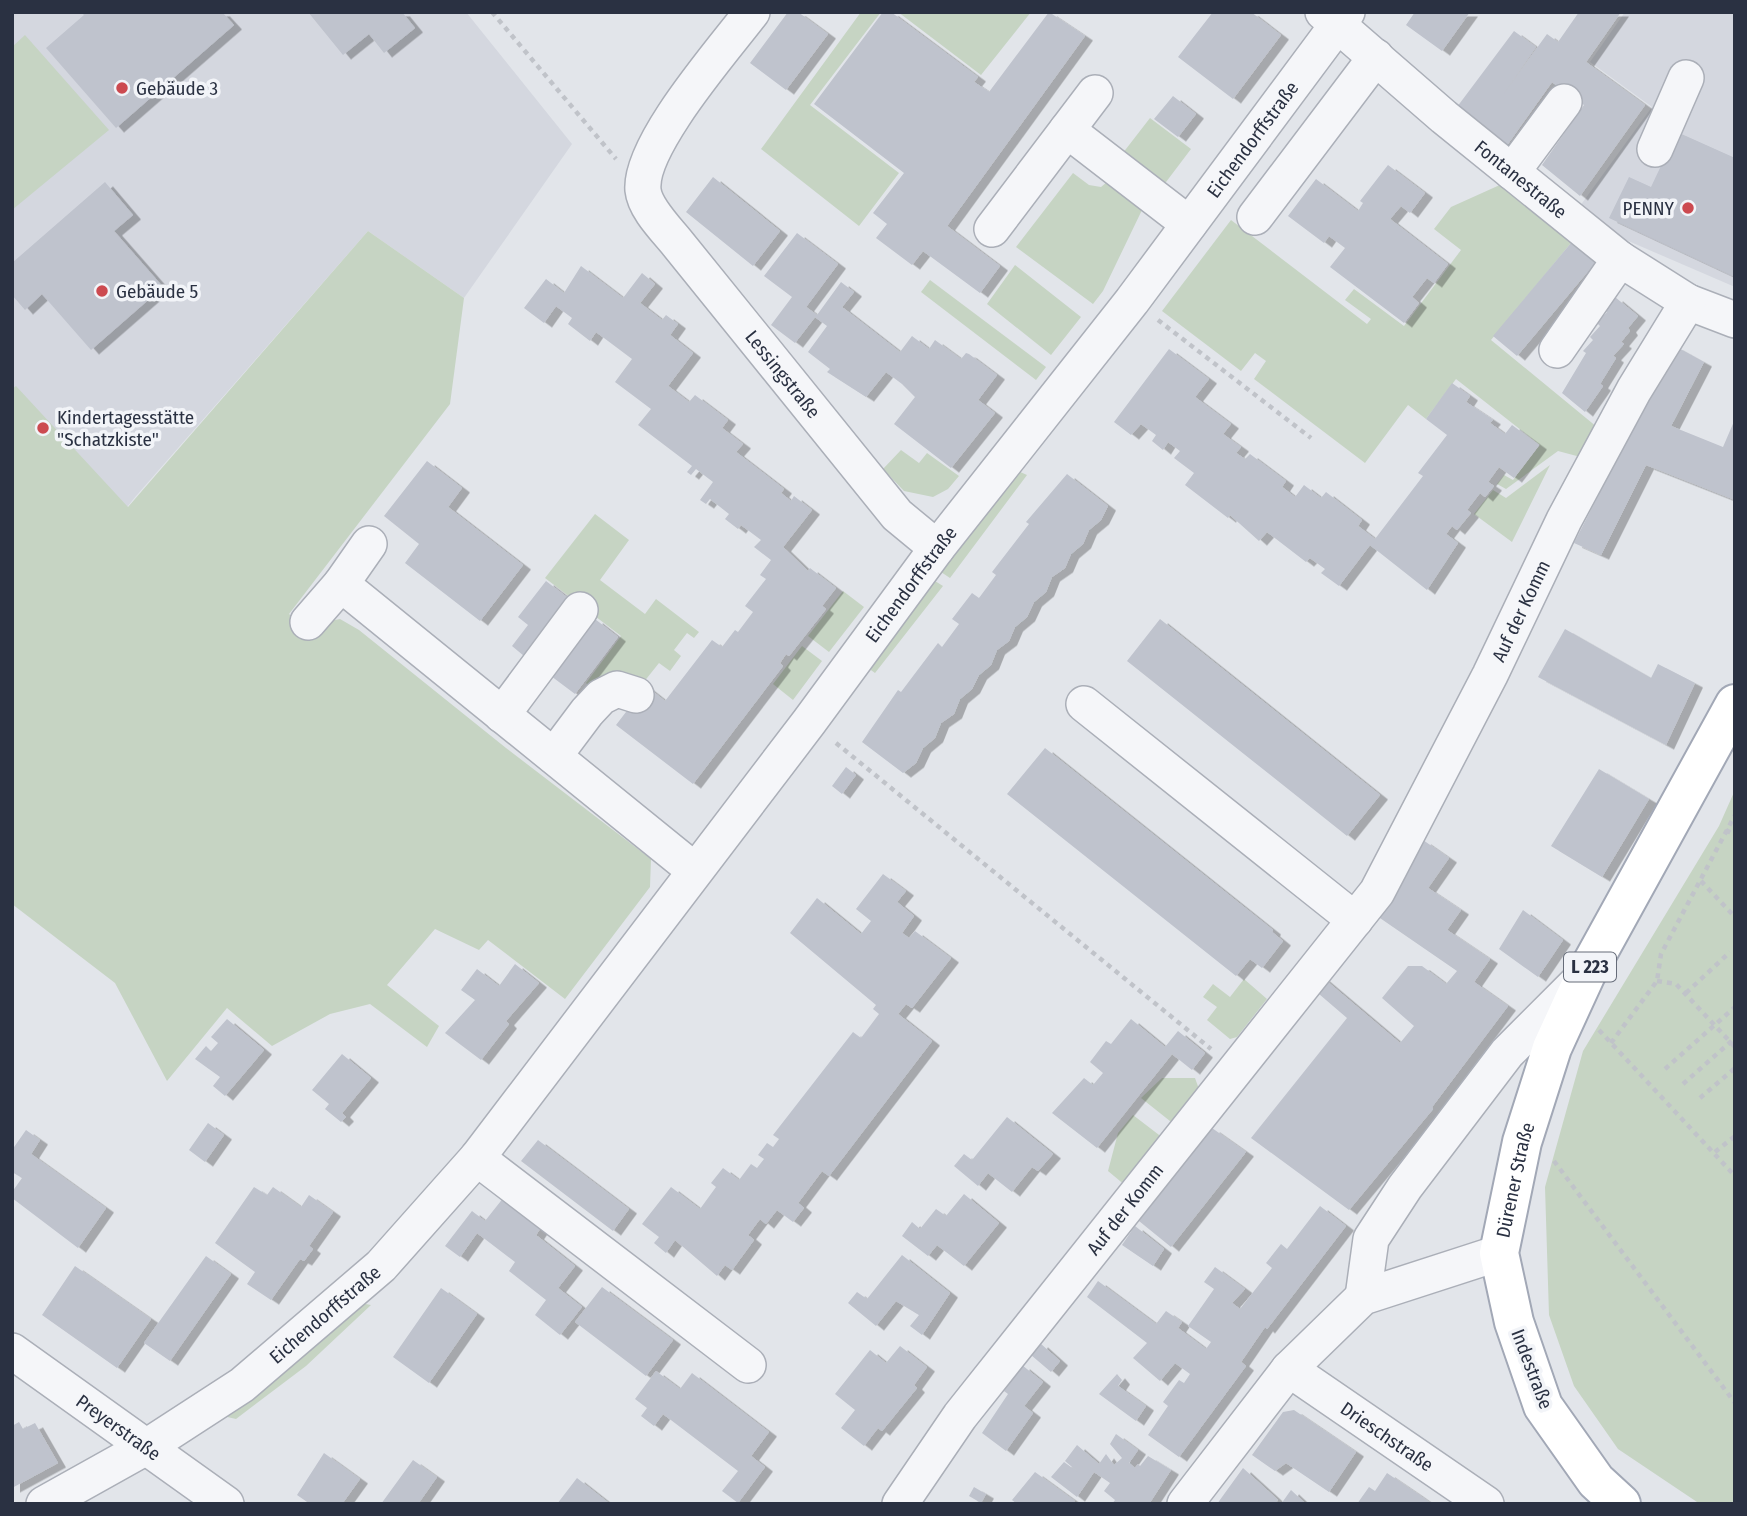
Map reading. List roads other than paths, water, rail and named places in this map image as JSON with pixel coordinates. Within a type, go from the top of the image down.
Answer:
[{"type":"main road","name":"Dürener Straße","points":[[1499,1253],[1522,1142],[1552,1048],[1586,974],[1735,704]]},
{"type":"main road","name":"Indestraße","points":[[1499,1253],[1514,1322],[1543,1406],[1596,1481],[1621,1504]]},
{"type":"street","name":"Lessingstraße","points":[[752,12],[672,118],[651,157],[643,191],[647,203],[897,515],[937,548]]},
{"type":"street","name":"Fontanestraße","points":[[1336,16],[1376,57],[1620,259],[1688,302],[1735,320]]},
{"type":"street","name":"Eichendorffstraße","points":[[44,1504],[148,1446],[242,1385],[381,1266],[477,1158],[809,722],[937,548],[1132,301],[1189,225],[1336,16]]},
{"type":"street","points":[[1255,217],[1376,57]]},
{"type":"street","points":[[1656,149],[1686,78]]},
{"type":"street","points":[[992,229],[1095,93]]},
{"type":"street","points":[[1512,172],[1564,102]]},
{"type":"street","points":[[1067,130],[1189,225]]},
{"type":"street","points":[[1557,350],[1620,259]]},
{"type":"street","name":"Auf der Komm","points":[[900,1504],[960,1416],[1377,892],[1490,675],[1564,520],[1634,390],[1688,302]]},
{"type":"street","points":[[308,622],[341,584],[369,544]]},
{"type":"street","points":[[341,584],[694,870]]},
{"type":"street","points":[[502,715],[580,610]]},
{"type":"street","points":[[554,756],[601,697],[617,689],[636,695]]},
{"type":"street","points":[[1084,704],[1356,920]]},
{"type":"street","name":"Dürener Straße","points":[[1363,1297],[1371,1239],[1405,1187],[1507,1053],[1586,974]]},
{"type":"street","points":[[477,1158],[748,1365]]},
{"type":"street","name":"Dürener Straße","points":[[1185,1504],[1289,1369],[1363,1297],[1499,1253]]},
{"type":"street","name":"Preyerstraße","points":[[12,1351],[226,1504]]},
{"type":"street","name":"Drieschstraße","points":[[1289,1369],[1486,1504]]},
{"type":"place","name":"Gebäude 3","points":[[122,88]]},
{"type":"place","name":"PENNY","points":[[1688,208]]},
{"type":"place","name":"Gebäude 5","points":[[102,291]]},
{"type":"place","name":"Kindertagesstätte \"Schatzkiste\"","points":[[43,428]]}]
